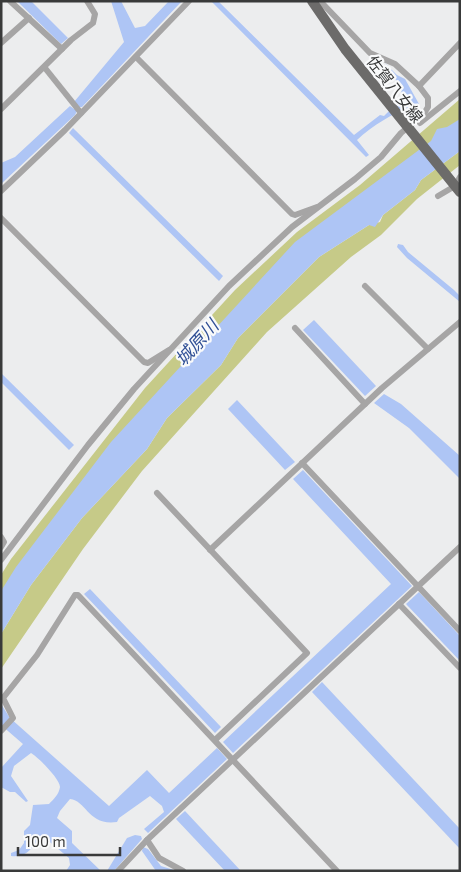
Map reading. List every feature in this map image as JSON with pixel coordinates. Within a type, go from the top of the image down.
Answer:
[{"type":"main road","name":"佐賀八女線","points":[[312,1],[399,118],[457,184]]},
{"type":"street","points":[[10,1],[62,49]]},
{"type":"street","points":[[1,109],[45,68],[62,49],[96,19],[87,1]]},
{"type":"street","points":[[1,190],[78,110],[136,57],[189,1]]},
{"type":"street","points":[[1,560],[88,445],[134,389],[264,251],[381,157],[409,130],[428,107],[428,98],[419,86],[396,64],[370,53],[320,1]]},
{"type":"street","points":[[1,43],[30,18]]},
{"type":"street","points":[[419,86],[460,43]]},
{"type":"street","points":[[136,57],[292,214],[295,215],[312,207],[319,206]]},
{"type":"street","points":[[45,68],[78,110]]},
{"type":"street","points":[[409,130],[460,91]]},
{"type":"street","points":[[438,196],[457,184]]},
{"type":"street","points":[[1,218],[144,362],[148,363],[171,350]]},
{"type":"street","points":[[365,286],[428,349]]},
{"type":"street","points":[[210,550],[365,404],[460,322]]},
{"type":"street","points":[[295,328],[365,404]]},
{"type":"street","points":[[302,463],[460,631]]},
{"type":"street","points":[[156,494],[307,653],[215,740]]},
{"type":"street","points":[[1,537],[4,542],[1,547]]},
{"type":"street","points":[[118,871],[147,840],[460,547]]},
{"type":"street","points":[[1,731],[13,718],[3,698],[37,655],[75,595],[78,595],[337,871]]},
{"type":"street","points":[[399,604],[460,668]]},
{"type":"street","points":[[147,840],[158,858],[183,871]]},
{"type":"green space","points":[[460,99],[460,124],[302,246],[1,600],[1,575],[11,559],[145,388],[235,290],[297,232],[360,185]]},
{"type":"green space","points":[[460,151],[460,165],[417,199],[381,235],[351,257],[267,332],[142,471],[83,549],[1,669],[1,634],[31,585],[82,518],[147,449],[167,418],[221,365],[238,338],[319,257],[369,225],[380,222],[383,215],[415,190],[421,180]]},
{"type":"water","points":[[17,1],[31,1],[68,38],[61,44]]},
{"type":"water","points":[[111,1],[121,1],[135,28],[145,26],[169,1],[182,1],[82,107],[79,107],[75,115],[1,184],[1,163],[15,157],[70,106],[74,109],[77,106],[74,102],[124,42]]},
{"type":"water","points":[[211,1],[218,1],[354,135],[380,115],[384,116],[402,98],[401,88],[385,63],[397,75],[405,79],[419,104],[417,108],[412,106],[390,116],[357,140],[369,155],[366,157]]},
{"type":"water","points":[[460,119],[460,151],[421,180],[415,190],[383,215],[375,227],[369,225],[319,257],[238,338],[221,365],[167,418],[147,449],[82,518],[31,585],[1,634],[1,591],[16,567],[111,442],[295,242],[431,141],[437,129],[447,127]]},
{"type":"water","points":[[73,128],[223,276],[219,281],[69,133]]},
{"type":"water","points":[[398,244],[403,245],[408,252],[454,290],[460,296],[460,302],[407,258],[397,247]]},
{"type":"water","points":[[314,320],[376,386],[365,396],[303,330]]},
{"type":"water","points":[[1,373],[74,445],[69,450],[1,382]]},
{"type":"water","points":[[384,394],[401,404],[460,456],[460,479],[409,428],[374,403]]},
{"type":"water","points":[[237,400],[295,462],[285,470],[228,409]]},
{"type":"water","points":[[303,470],[412,586],[233,753],[223,742],[391,584],[293,479]]},
{"type":"water","points":[[90,589],[221,727],[215,733],[84,594]]},
{"type":"water","points":[[419,592],[460,636],[460,661],[406,604]]},
{"type":"water","points":[[322,682],[460,829],[460,849],[312,692]]},
{"type":"water","points":[[1,704],[10,718],[109,806],[147,770],[169,793],[217,748],[227,759],[148,833],[144,829],[164,812],[162,806],[150,796],[119,818],[117,822],[100,820],[76,801],[70,799],[57,818],[72,831],[72,843],[101,871],[66,871],[70,865],[69,858],[45,838],[40,840],[27,853],[11,856],[11,853],[19,850],[24,843],[24,831],[30,825],[33,805],[49,804],[60,787],[53,774],[31,753],[14,766],[11,776],[28,801],[26,802],[15,792],[10,792],[1,787],[1,768],[23,744],[1,725]]},
{"type":"water","points":[[185,811],[241,871],[225,871],[176,819]]},
{"type":"water","points":[[135,835],[141,836],[142,839],[114,871],[107,871],[127,838]]},
{"type":"water","points":[[143,847],[148,849],[161,866],[177,871],[156,871],[142,851]]},
{"type":"water label","name":"城原川","points":[[197,343]]}]
